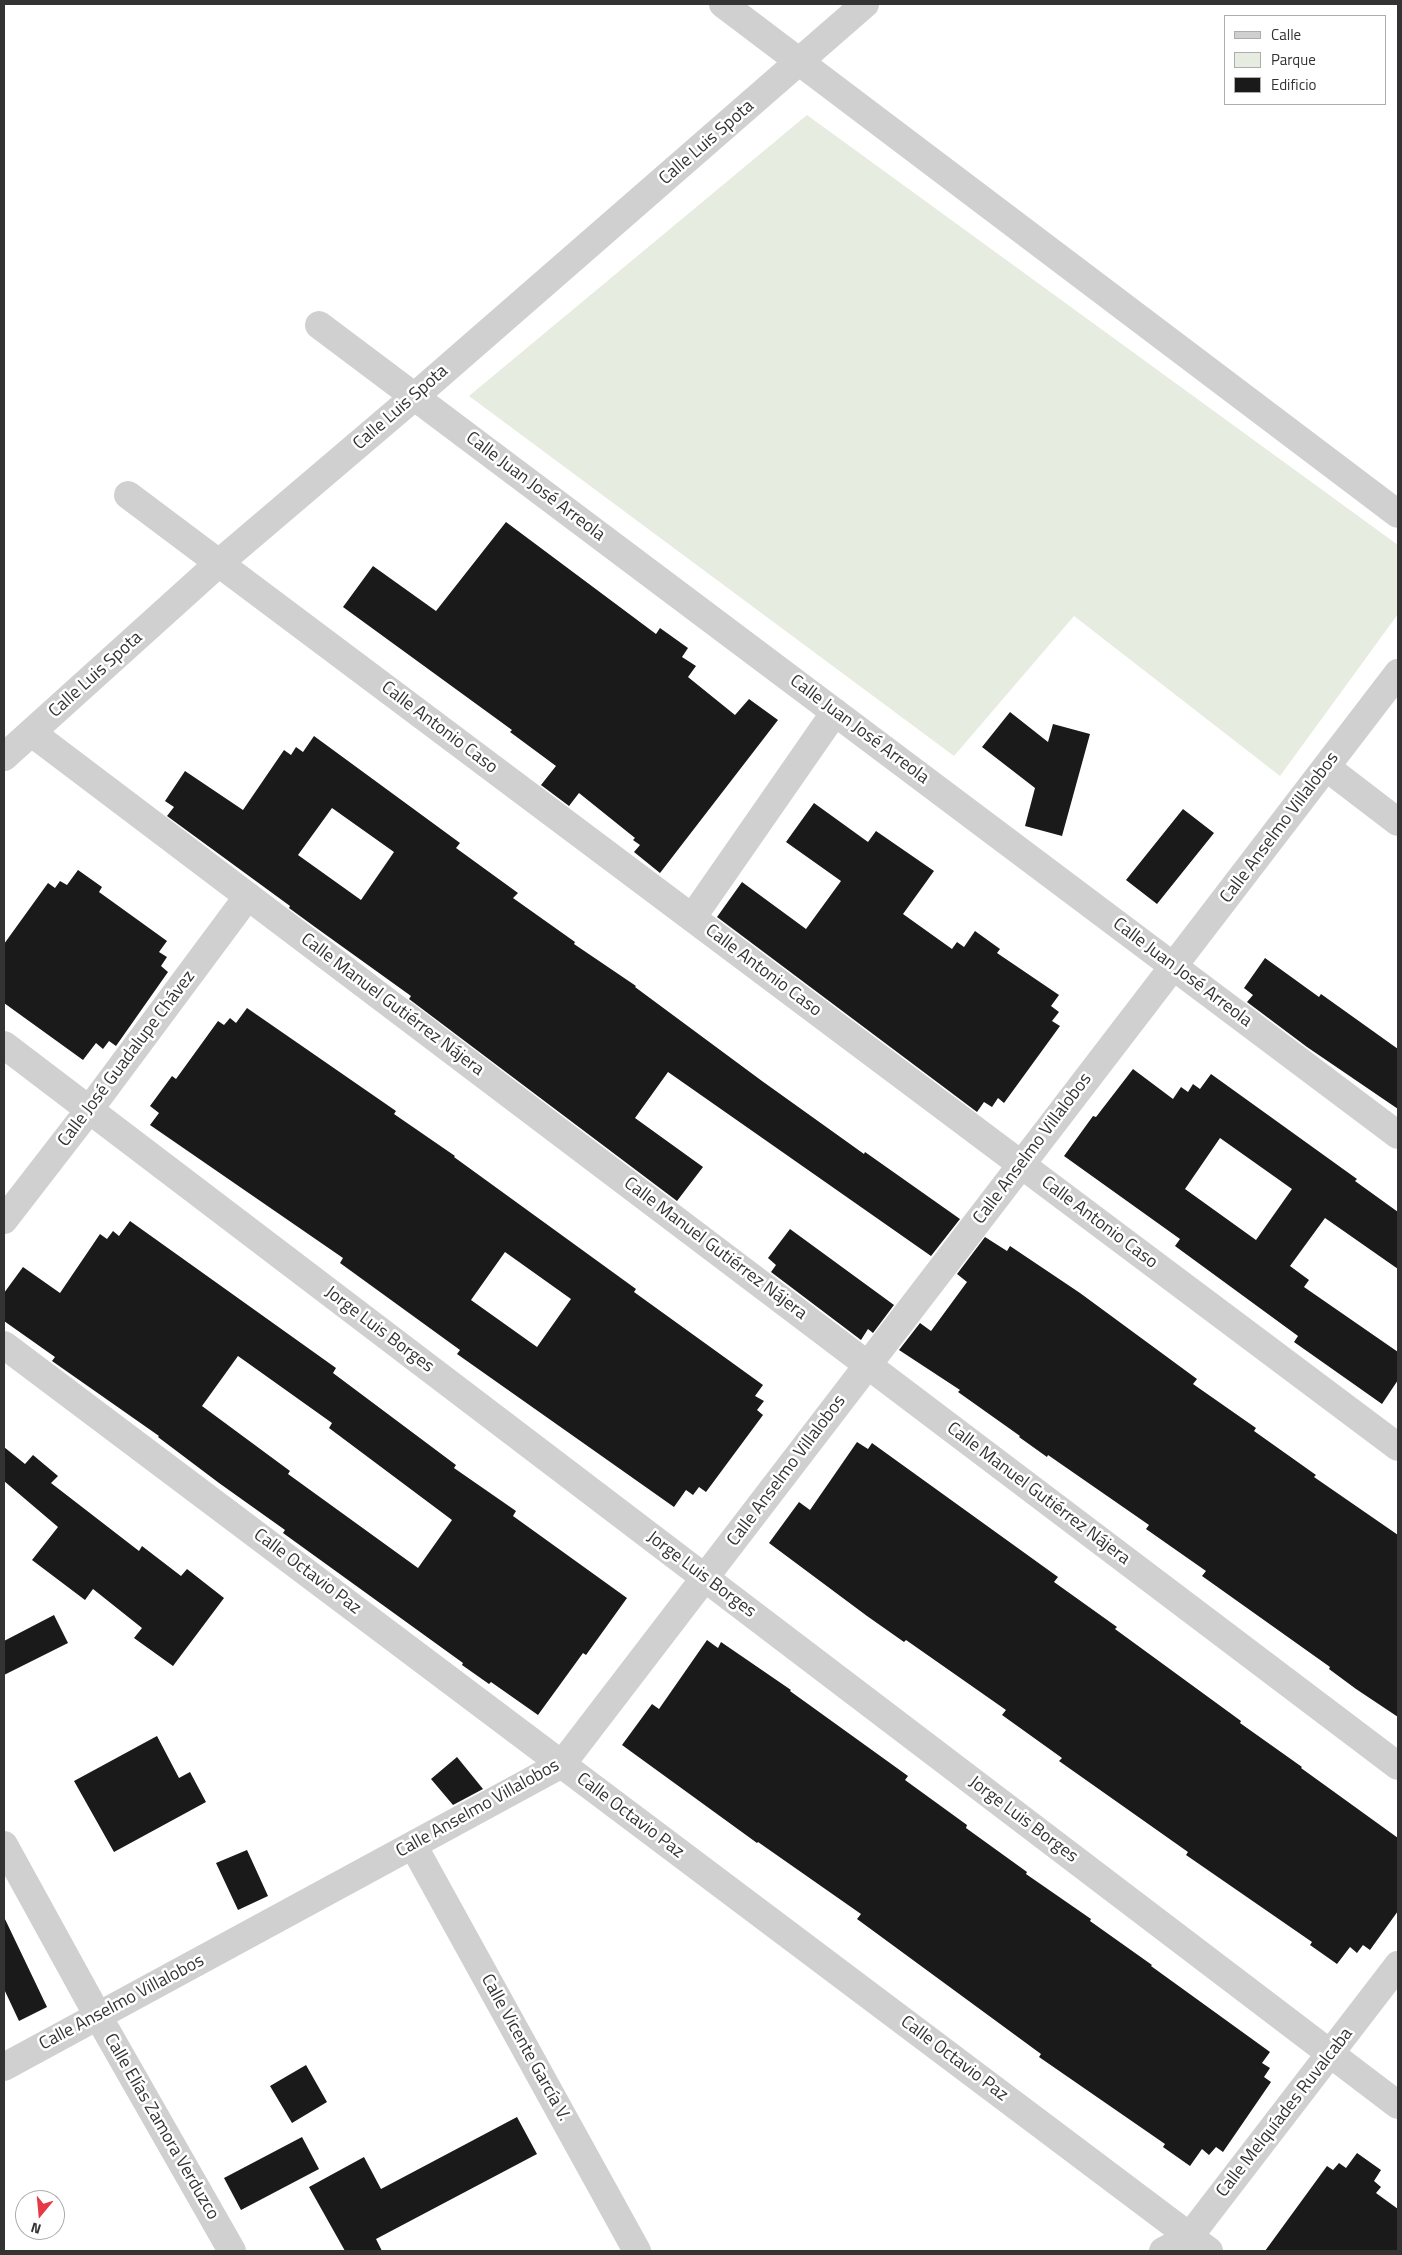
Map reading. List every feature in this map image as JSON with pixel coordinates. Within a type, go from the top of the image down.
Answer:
[{"type":"street","points":[[723,4],[1398,514]]},
{"type":"street","name":"Calle Luis Spota","points":[[4,757],[219,563],[414,397],[865,4]]},
{"type":"street","name":"Calle Juan José Arreola","points":[[319,325],[1398,1135]]},
{"type":"street","name":"Calle Antonio Caso","points":[[128,495],[1398,1447]]},
{"type":"street","name":"Calle Anselmo Villalobos","points":[[4,2067],[562,1764],[1398,673]]},
{"type":"street","points":[[692,918],[835,712]]},
{"type":"street","name":"Calle Manuel Gutiérrez Nájera","points":[[32,733],[1398,1766]]},
{"type":"street","points":[[1326,767],[1398,822]]},
{"type":"street","name":"Calle José Guadalupe Chávez","points":[[4,1220],[89,1110],[248,896]]},
{"type":"street","name":"Jorge Luis Borges","points":[[4,1045],[1398,2105]]},
{"type":"street","name":"Calle Octavio Paz","points":[[4,1345],[1199,2244]]},
{"type":"street","name":"Calle Elías Zamora Verduzco","points":[[4,1845],[98,2016],[232,2251]]},
{"type":"street","name":"Calle Vicente García V.","points":[[413,1845],[636,2251]]},
{"type":"street","name":"Calle Melquíades Ruvalcaba","points":[[1163,2251],[1199,2244],[1331,2053],[1398,1965]]},
{"type":"green space","points":[[807,115],[1398,545],[1398,614],[1280,776],[1074,616],[954,756],[469,396]]},
{"type":"building","points":[[506,522],[656,634],[660,628],[688,648],[682,657],[696,666],[688,677],[735,715],[749,699],[778,720],[660,873],[634,852],[640,845],[633,840],[635,838],[579,793],[569,806],[541,785],[556,766],[510,732],[512,730],[343,607],[373,566],[436,611]]},
{"type":"building","points":[[1010,712],[1048,742],[1053,724],[1090,734],[1062,836],[1025,826],[1035,788],[982,747]]},
{"type":"building","points":[[314,736],[460,843],[456,848],[518,893],[513,898],[575,942],[574,944],[636,986],[762,1081],[864,1154],[865,1152],[960,1219],[931,1256],[668,1072],[635,1118],[703,1167],[677,1201],[409,999],[411,996],[289,908],[290,906],[167,816],[174,807],[165,801],[185,771],[243,810],[284,750],[291,755],[296,747],[303,752]],"holes":[[[332,808],[394,852],[361,900],[298,855]]]},
{"type":"building","points":[[814,803],[868,842],[876,831],[934,871],[903,914],[952,949],[957,942],[964,947],[975,931],[1000,949],[997,953],[1059,995],[1051,1006],[1059,1012],[1052,1021],[1060,1026],[1004,1103],[998,1098],[992,1107],[984,1102],[977,1112],[717,917],[742,882],[806,929],[841,881],[786,842]]},
{"type":"building","points":[[1183,809],[1214,833],[1157,904],[1126,880]]},
{"type":"building","points":[[78,870],[102,887],[99,892],[167,941],[159,952],[167,957],[161,966],[168,972],[116,1046],[109,1041],[103,1049],[96,1043],[83,1060],[4,1003],[4,944],[48,883],[55,888],[60,881],[67,885]]},
{"type":"building","points":[[1265,958],[1319,997],[1321,994],[1398,1049],[1398,1109],[1307,1047],[1247,1002],[1253,995],[1244,988]]},
{"type":"building","points":[[247,1008],[396,1111],[394,1114],[455,1156],[636,1289],[634,1292],[763,1385],[755,1396],[764,1401],[757,1410],[763,1415],[706,1492],[699,1487],[693,1495],[686,1490],[674,1507],[457,1354],[460,1350],[340,1263],[343,1258],[150,1125],[159,1113],[150,1106],[172,1076],[176,1079],[218,1021],[224,1025],[230,1018],[236,1023]],"holes":[[[505,1252],[571,1299],[537,1347],[471,1300]]]},
{"type":"building","points":[[1133,1069],[1173,1099],[1181,1087],[1188,1092],[1193,1084],[1200,1089],[1211,1074],[1357,1179],[1355,1181],[1398,1212],[1398,1269],[1325,1218],[1290,1266],[1309,1280],[1304,1287],[1398,1352],[1398,1380],[1382,1404],[1294,1342],[1298,1336],[1175,1246],[1180,1239],[1064,1156],[1093,1116],[1096,1117]],"holes":[[[1220,1138],[1292,1189],[1256,1240],[1185,1189]]]},
{"type":"building","points":[[130,1221],[336,1368],[333,1373],[456,1465],[454,1468],[516,1511],[513,1516],[627,1598],[586,1655],[583,1653],[538,1715],[491,1682],[489,1684],[462,1665],[463,1663],[283,1533],[285,1530],[219,1483],[159,1436],[52,1361],[55,1357],[4,1321],[4,1293],[23,1267],[60,1293],[100,1234],[107,1239],[113,1231],[119,1236]],"holes":[[[238,1356],[332,1423],[329,1428],[452,1520],[418,1568],[288,1474],[290,1471],[202,1406]]]},
{"type":"building","points":[[790,1229],[894,1305],[873,1333],[868,1329],[861,1340],[771,1272],[776,1265],[768,1258]]},
{"type":"building","points":[[985,1237],[1007,1251],[1010,1246],[1080,1293],[1197,1379],[1193,1384],[1256,1428],[1254,1431],[1316,1475],[1314,1477],[1398,1535],[1398,1717],[1356,1689],[1329,1669],[1330,1667],[1202,1576],[1206,1571],[1146,1529],[1149,1525],[1048,1455],[1047,1457],[958,1392],[960,1390],[899,1350],[920,1323],[931,1331],[967,1282],[957,1274]]},
{"type":"building","points":[[857,1442],[868,1449],[872,1443],[1058,1577],[1054,1582],[1117,1627],[1115,1629],[1398,1838],[1398,1911],[1370,1950],[1363,1945],[1357,1953],[1350,1947],[1337,1964],[1310,1945],[1312,1942],[1186,1855],[1188,1852],[1059,1761],[1062,1758],[1002,1715],[1006,1710],[906,1640],[904,1642],[867,1616],[769,1543],[799,1502],[810,1510]]},
{"type":"building","points":[[4,1447],[25,1464],[33,1455],[58,1476],[51,1483],[139,1551],[142,1546],[181,1576],[187,1569],[224,1598],[173,1666],[134,1638],[142,1628],[93,1589],[85,1600],[32,1560],[58,1527],[4,1481]]},
{"type":"building","points":[[54,1615],[68,1643],[4,1675],[4,1641]]},
{"type":"building","points":[[707,1640],[718,1648],[721,1642],[791,1690],[908,1776],[905,1780],[967,1825],[966,1828],[1027,1872],[1026,1874],[1091,1919],[1090,1921],[1270,2052],[1262,2063],[1270,2068],[1264,2077],[1271,2082],[1223,2152],[1216,2147],[1209,2155],[1202,2149],[1190,2166],[1163,2147],[1165,2144],[1039,2057],[1041,2054],[857,1919],[861,1914],[757,1843],[622,1745],[652,1704],[659,1709]]},
{"type":"building","points":[[157,1736],[179,1778],[190,1772],[206,1802],[114,1852],[74,1781]]},
{"type":"building","points":[[457,1757],[483,1789],[453,1805],[431,1779]]},
{"type":"building","points":[[247,1850],[268,1896],[238,1910],[216,1863]]},
{"type":"building","points":[[4,1917],[47,2007],[19,2021],[4,1989]]},
{"type":"building","points":[[306,2065],[327,2102],[292,2123],[270,2086]]},
{"type":"building","points":[[517,2117],[537,2154],[376,2239],[382,2251],[345,2251],[309,2187],[364,2157],[381,2189]]},
{"type":"building","points":[[302,2137],[319,2169],[241,2210],[224,2178]]},
{"type":"building","points":[[1357,2153],[1381,2170],[1374,2181],[1381,2187],[1376,2193],[1398,2209],[1398,2251],[1265,2251],[1327,2166],[1333,2170],[1339,2163],[1346,2168]]}]
